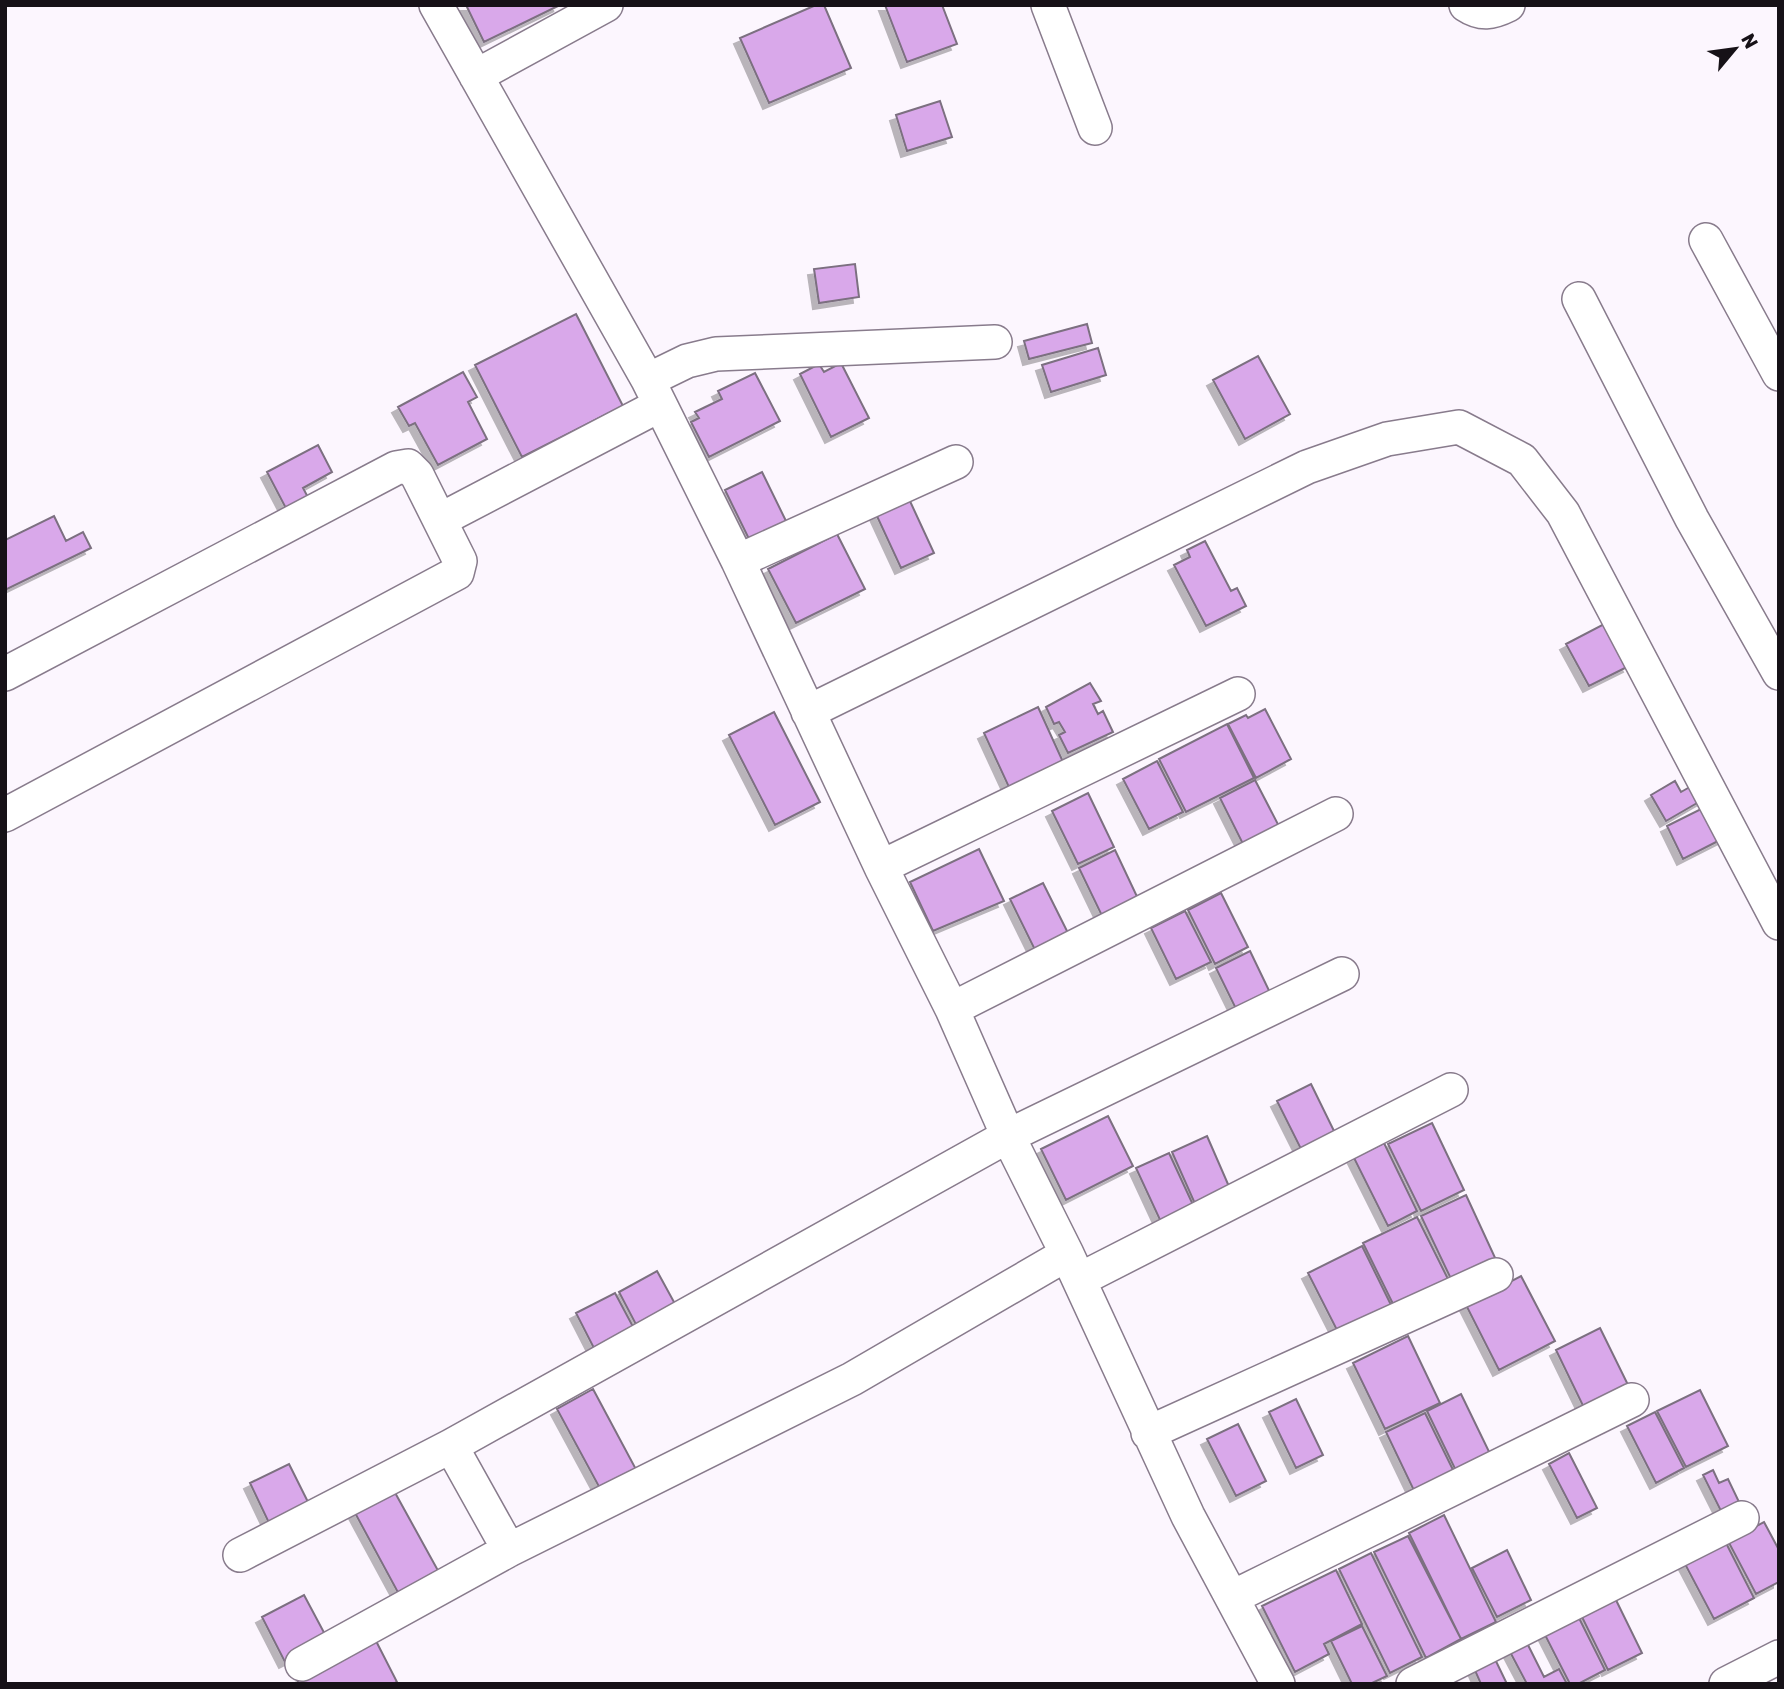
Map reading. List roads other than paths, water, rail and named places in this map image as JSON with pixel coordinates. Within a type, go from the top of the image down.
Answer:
[{"type":"street","points":[[436,5],[654,393],[952,1009],[1008,1136],[1073,1267],[1188,1516],[1278,1684]]},
{"type":"street","points":[[476,76],[606,5]]},
{"type":"street","points":[[1048,5],[1095,128]]},
{"type":"street","points":[[1466,5],[1480,12],[1492,13],[1508,5]]},
{"type":"street","points":[[1706,240],[1779,374]]},
{"type":"street","points":[[1579,299],[1692,519],[1779,673]]},
{"type":"street","points":[[440,520],[654,393],[687,361],[716,354],[995,342]]},
{"type":"street","points":[[808,712],[1307,467],[1387,439],[1460,427],[1522,460],[1563,513],[1779,923]]},
{"type":"street","points":[[737,561],[956,462]]},
{"type":"street","points":[[5,674],[396,467],[408,466],[417,475],[460,562],[457,573],[5,815]]},
{"type":"street","points":[[881,867],[1238,694]]},
{"type":"street","points":[[952,1009],[1336,814]]},
{"type":"street","points":[[240,1555],[451,1446],[1008,1136],[1342,974]]},
{"type":"street","points":[[302,1664],[509,1550],[1073,1267],[1451,1090]]},
{"type":"street","points":[[1148,1433],[1496,1275]]},
{"type":"street","points":[[1233,1597],[1632,1400]]},
{"type":"street","points":[[451,1446],[509,1550]]},
{"type":"street","points":[[1413,1684],[1742,1518]]},
{"type":"street","points":[[1726,1684],[1779,1657]]}]
